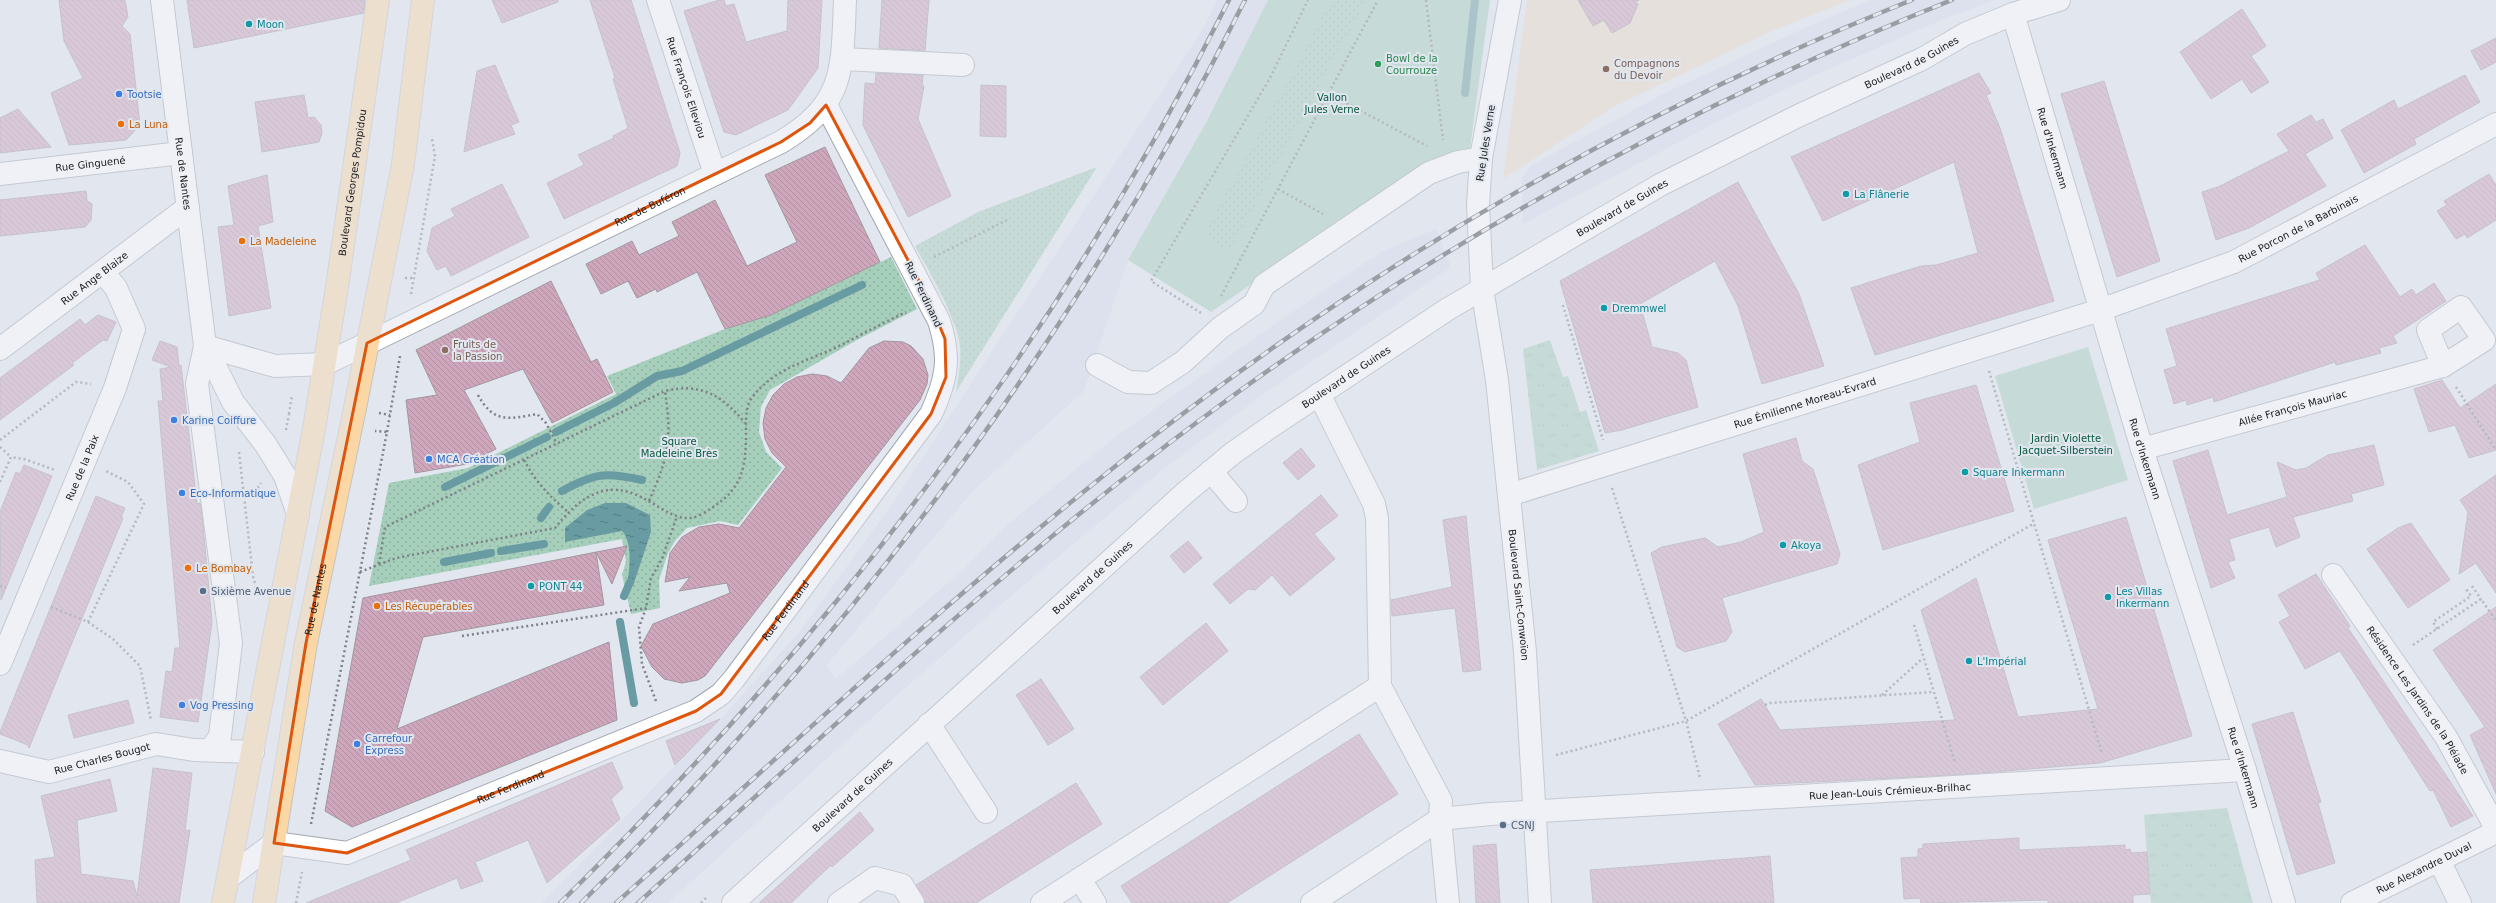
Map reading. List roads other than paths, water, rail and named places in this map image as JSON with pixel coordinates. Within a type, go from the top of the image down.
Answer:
[{"type":"main road","name":"Boulevard Georges Pompidou","points":[[325,364],[378,0]]},
{"type":"main road","points":[[367,343],[403,164],[423,0]]},
{"type":"main road","name":"Rue de Nantes","points":[[264,903],[306,643],[367,343]]},
{"type":"main road","name":"Rue de Nantes","points":[[223,903],[253,752],[325,364]]},
{"type":"street","name":"Rue de Nantes","points":[[162,0],[205,346],[197,384],[231,643],[220,736],[211,749]]},
{"type":"street","name":"Rue François Elleviou","points":[[658,0],[715,174]]},
{"type":"street","name":"Rue de Buféron","points":[[367,343],[797,133],[810,123],[826,105],[836,86],[843,59],[845,0]]},
{"type":"street","name":"Rue Jules Verne","points":[[1482,288],[1478,205],[1481,158],[1510,0]]},
{"type":"street","name":"Boulevard de Guines","points":[[733,903],[929,724],[1211,471],[1319,394],[1482,288],[1660,185],[1800,115],[1922,59],[1965,34],[2013,14],[2059,0]]},
{"type":"street","name":"Rue d'Inkermann","points":[[2013,14],[2142,449],[2245,770],[2284,903]]},
{"type":"street","points":[[843,59],[963,65]]},
{"type":"street","name":"Rue Ferdinand","points":[[274,843],[347,853],[666,723],[709,703],[734,680],[931,414],[946,377],[947,357],[945,339],[929,300],[826,105]]},
{"type":"street","name":"Rue Porcon de la Barbinais","points":[[2100,310],[2234,262],[2493,133]]},
{"type":"street","name":"Rue Ginguené","points":[[0,174],[181,153]]},
{"type":"street","points":[[1098,365],[1128,382],[1151,383],[1183,362],[1220,328],[1254,304],[1264,285],[1429,173],[1458,162],[1481,158]]},
{"type":"street","name":"Rue Ange Blaize","points":[[0,349],[188,207]]},
{"type":"street","name":"Rue de la Paix","points":[[0,664],[115,388],[134,329],[116,288],[103,272]]},
{"type":"street","name":"Boulevard Saint-Conwoïon","points":[[1482,288],[1497,380],[1525,652],[1540,903]]},
{"type":"street","name":"Rue Émilienne Moreau-Evrard","points":[[1509,495],[2100,310]]},
{"type":"street","points":[[205,346],[276,366],[325,364],[367,343]]},
{"type":"street","name":"Rue de Nantes","points":[[205,346],[233,402],[266,445],[285,476],[298,514]]},
{"type":"street","name":"Allée François Mauriac","points":[[2142,449],[2443,366]]},
{"type":"street","points":[[1319,394],[1374,504],[1377,518],[1380,686],[1442,801],[1440,819],[1448,903]]},
{"type":"street","points":[[1211,471],[1236,501]]},
{"type":"street","name":"Résidence Les Jardins de la Pléiade","points":[[2333,575],[2393,658],[2446,737],[2496,828]]},
{"type":"street","points":[[1042,903],[1380,686]]},
{"type":"street","points":[[929,724],[986,812]]},
{"type":"street","name":"Rue Charles Bougot","points":[[0,761],[49,772],[156,744],[194,750],[211,749],[253,752]]},
{"type":"street","name":"Rue Jean-Louis Crémieux-Brilhac","points":[[1440,819],[2109,777],[2245,770]]},
{"type":"street","points":[[1312,903],[1440,819]]},
{"type":"street","name":"Rue Alexandre Duval","points":[[2352,903],[2496,832]]},
{"type":"street","points":[[228,878],[274,843]]},
{"type":"street","points":[[2440,860],[2460,903]]},
{"type":"street","points":[[839,903],[875,878],[902,885],[913,903]]},
{"type":"street","points":[[1080,878],[1095,903]]},
{"type":"water","points":[[605,503],[626,503],[650,515],[651,532],[633,586],[628,578],[630,560],[629,547],[622,531],[565,542],[565,528],[587,510]]},
{"type":"waterway","points":[[1465,93],[1475,0]]},
{"type":"waterway","points":[[556,432],[614,403],[657,376],[682,371],[862,285]]},
{"type":"waterway","points":[[445,487],[547,437]]},
{"type":"waterway","points":[[562,491],[583,481],[600,476],[609,475],[642,480]]},
{"type":"waterway","points":[[541,518],[549,507]]},
{"type":"waterway","points":[[501,551],[544,544]]},
{"type":"waterway","points":[[444,562],[491,553]]},
{"type":"waterway","points":[[624,596],[630,582]]},
{"type":"waterway","points":[[620,622],[634,703]]},
{"type":"railway","points":[[560,903],[660,801],[755,697],[846,590],[932,479],[1013,365],[1090,248],[1162,126],[1229,0]]},
{"type":"railway","points":[[581,903],[680,802],[774,698],[865,590],[950,479],[1032,364],[1108,246],[1179,125],[1245,0]]},
{"type":"railway","points":[[616,903],[877,668],[1010,553],[1146,442],[1235,375],[1326,311],[1419,251],[1514,194],[1611,140],[1710,89],[1810,43],[1912,0]]},
{"type":"railway","points":[[638,903],[844,716],[1054,534],[1200,420],[1288,357],[1378,296],[1469,239],[1562,185],[1657,134],[1754,86],[1852,42],[1952,0]]},
{"type":"place","name":"Moon","points":[[249,24]]},
{"type":"place","name":"Bowl de la Courrouze","points":[[1378,64]]},
{"type":"place","name":"Compagnons du Devoir","points":[[1606,69]]},
{"type":"place","name":"Tootsie","points":[[119,94]]},
{"type":"place","name":"La Luna","points":[[121,124]]},
{"type":"place","name":"La Flânerie","points":[[1846,194]]},
{"type":"place","name":"La Madeleine","points":[[242,241]]},
{"type":"place","name":"Dremmwel","points":[[1604,308]]},
{"type":"place","name":"Fruits de la Passion","points":[[445,350]]},
{"type":"place","name":"Karine Coiffure","points":[[174,420]]},
{"type":"place","name":"MCA Création","points":[[429,459]]},
{"type":"place","name":"Square Inkermann","points":[[1965,472]]},
{"type":"place","name":"Eco-Informatique","points":[[182,493]]},
{"type":"place","name":"Akoya","points":[[1783,545]]},
{"type":"place","name":"Le Bombay","points":[[188,568]]},
{"type":"place","name":"PONT 44","points":[[531,586]]},
{"type":"place","name":"Sixième Avenue","points":[[203,591]]},
{"type":"place","name":"Les Villas Inkermann","points":[[2108,597]]},
{"type":"place","name":"Les Récupérables","points":[[377,606]]},
{"type":"place","name":"L'Impérial","points":[[1969,661]]},
{"type":"place","name":"Vog Pressing","points":[[182,705]]},
{"type":"place","name":"Carrefour Express","points":[[357,744]]},
{"type":"place","name":"CSNJ","points":[[1503,825]]},
{"type":"park label","name":"Vallon Jules Verne","points":[[1332,102]]},
{"type":"park label","name":"Jardin Violette Jacquet-Silberstein","points":[[2066,444]]},
{"type":"park label","name":"Square Madeleine Brès","points":[[679,446]]}]
